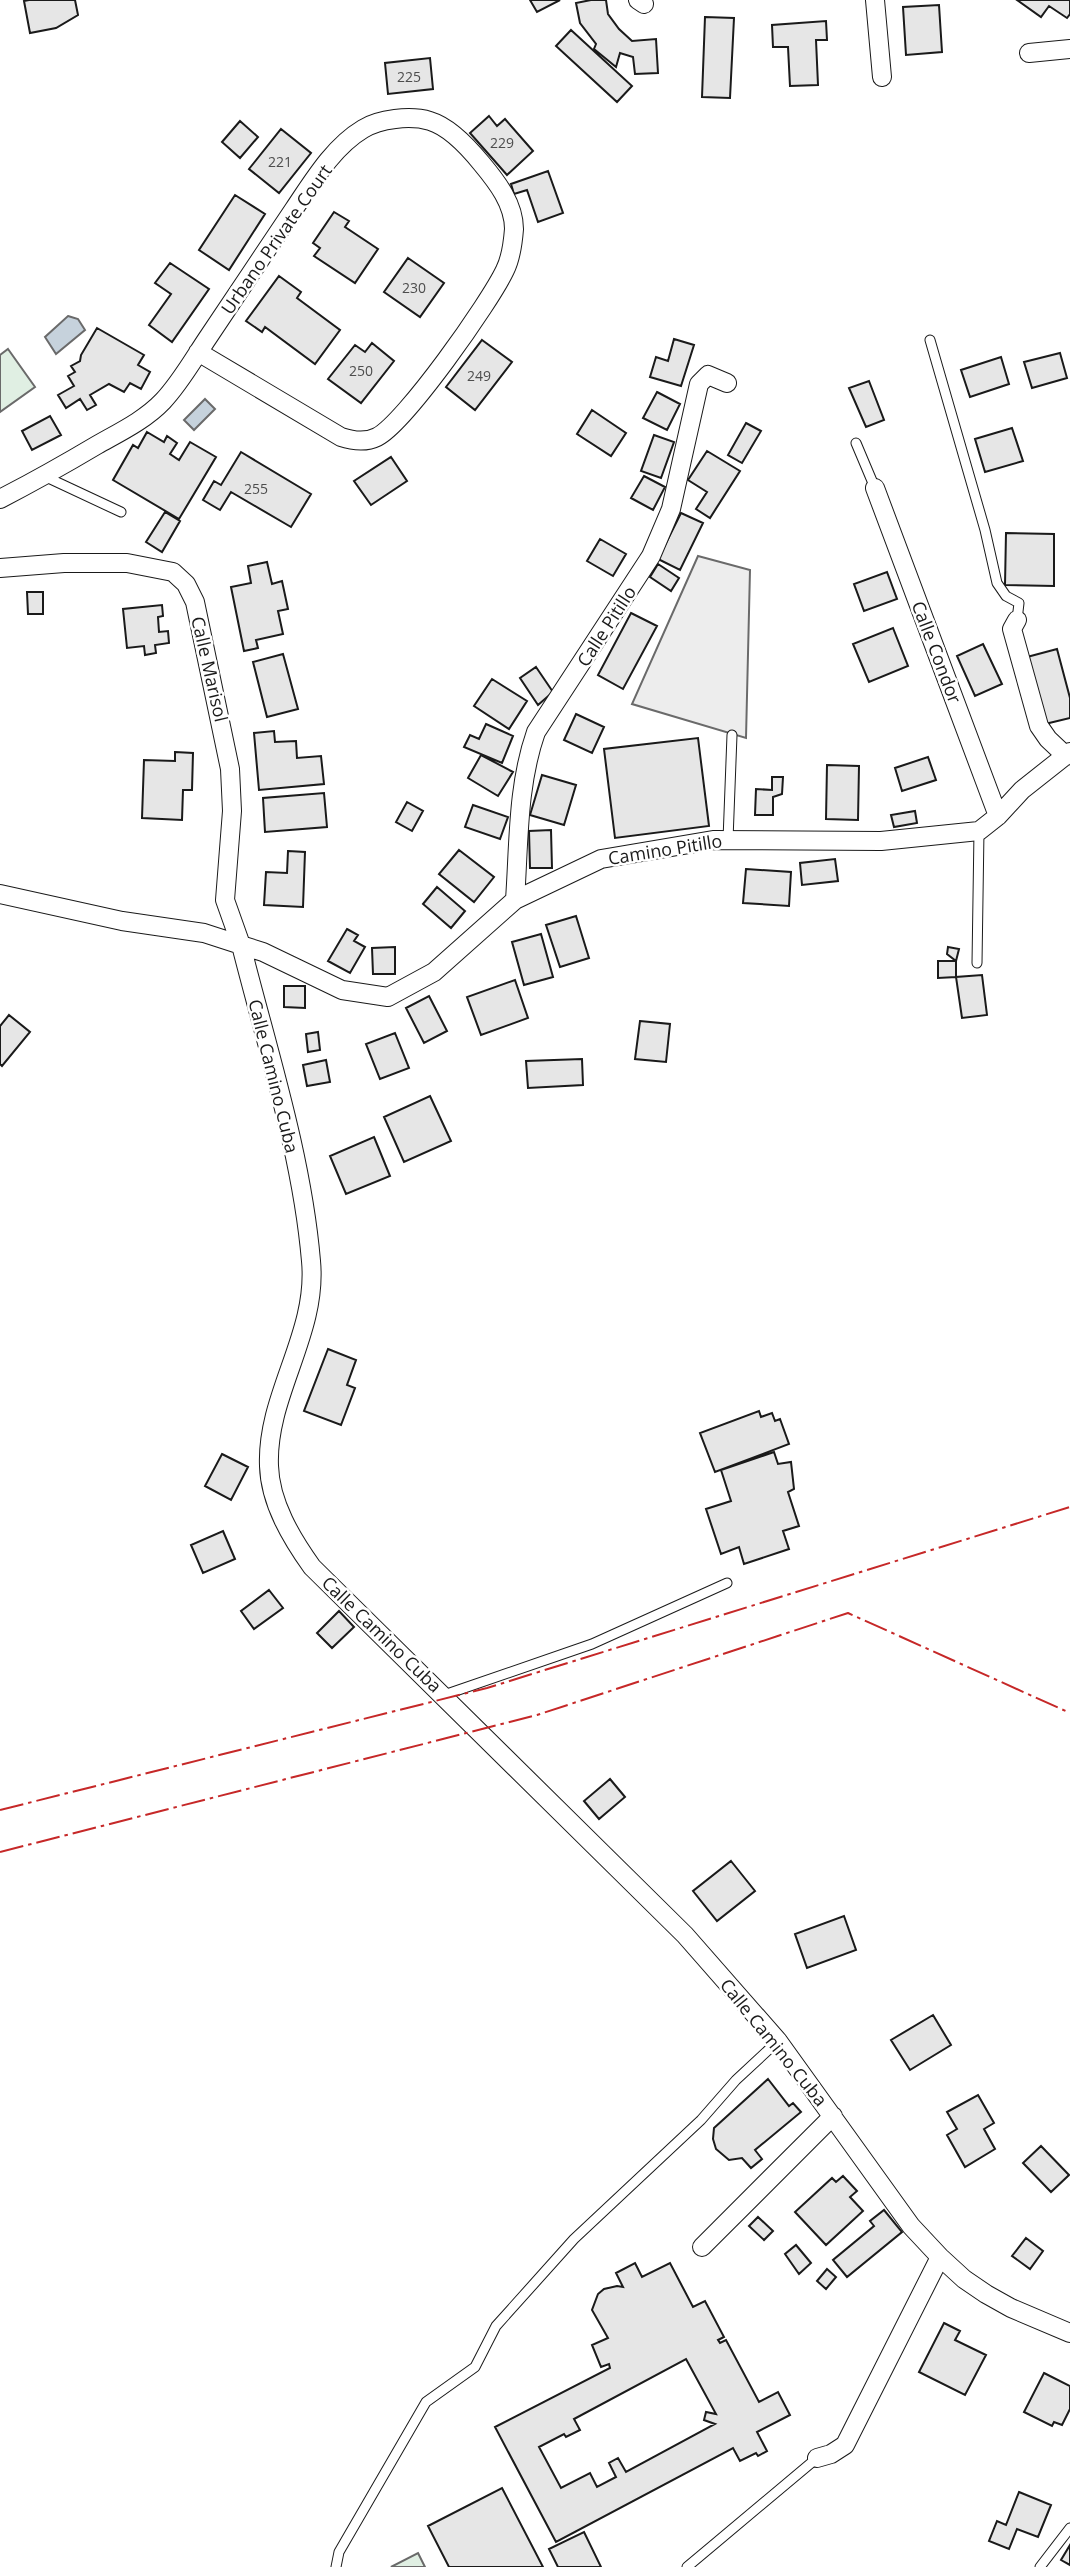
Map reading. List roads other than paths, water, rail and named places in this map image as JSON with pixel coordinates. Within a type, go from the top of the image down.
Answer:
[{"type":"street","points":[[875,0],[882,77]]},
{"type":"street","points":[[1029,53],[1070,49]]},
{"type":"street","name":"Urbano Private Court","points":[[0,499],[147,415],[175,386],[320,171],[346,141],[364,128],[390,120],[410,118],[430,121],[451,133],[472,152],[499,185],[508,202],[514,225],[513,243],[506,270],[425,387],[376,438],[353,441],[341,437],[198,352]]},
{"type":"street","name":"Calle Pitillo","points":[[515,900],[522,786],[526,760],[536,733],[651,556],[671,509],[699,384],[708,375],[727,383]]},
{"type":"street","name":"Calle Condor","points":[[875,488],[999,816]]},
{"type":"street","name":"Calle Marisol","points":[[0,568],[64,563],[127,563],[173,572],[186,584],[195,602],[230,769],[232,811],[225,900],[241,945]]},
{"type":"street","points":[[979,831],[999,816],[1022,790],[1068,754],[1048,739],[1039,726],[1012,629],[1017,620]]},
{"type":"street","name":"Camino Pitillo","points":[[241,945],[263,952],[342,990],[388,997],[434,972],[515,900],[601,859],[713,840],[881,841],[979,831]]},
{"type":"street","points":[[0,894],[121,921],[204,933],[241,945]]},
{"type":"street","name":"Calle Camino Cuba","points":[[241,945],[297,1170],[311,1259],[313,1291],[300,1343],[272,1426],[269,1468],[277,1504],[295,1543],[312,1567],[685,1935],[778,2041],[911,2226],[940,2257],[964,2279],[986,2294],[1011,2308],[1070,2333]]},
{"type":"street","points":[[702,2247],[833,2116]]},
{"type":"street","points":[[817,2458],[831,2454],[845,2445],[940,2257]]},
{"type":"lane","points":[[930,340],[985,530],[997,583],[1006,596],[1019,603],[1017,620]]},
{"type":"lane","points":[[856,443],[875,488]]},
{"type":"lane","points":[[44,476],[121,512]]},
{"type":"lane","points":[[728,839],[732,734]]},
{"type":"lane","points":[[977,963],[979,831]]},
{"type":"lane","points":[[444,1695],[592,1644],[727,1583]]},
{"type":"lane","points":[[336,2567],[339,2552],[426,2402],[475,2367],[496,2326],[574,2239],[701,2120],[736,2080],[778,2041]]},
{"type":"lane","points":[[687,2567],[817,2458]]},
{"type":"lane","points":[[1040,2567],[1070,2528]]}]
